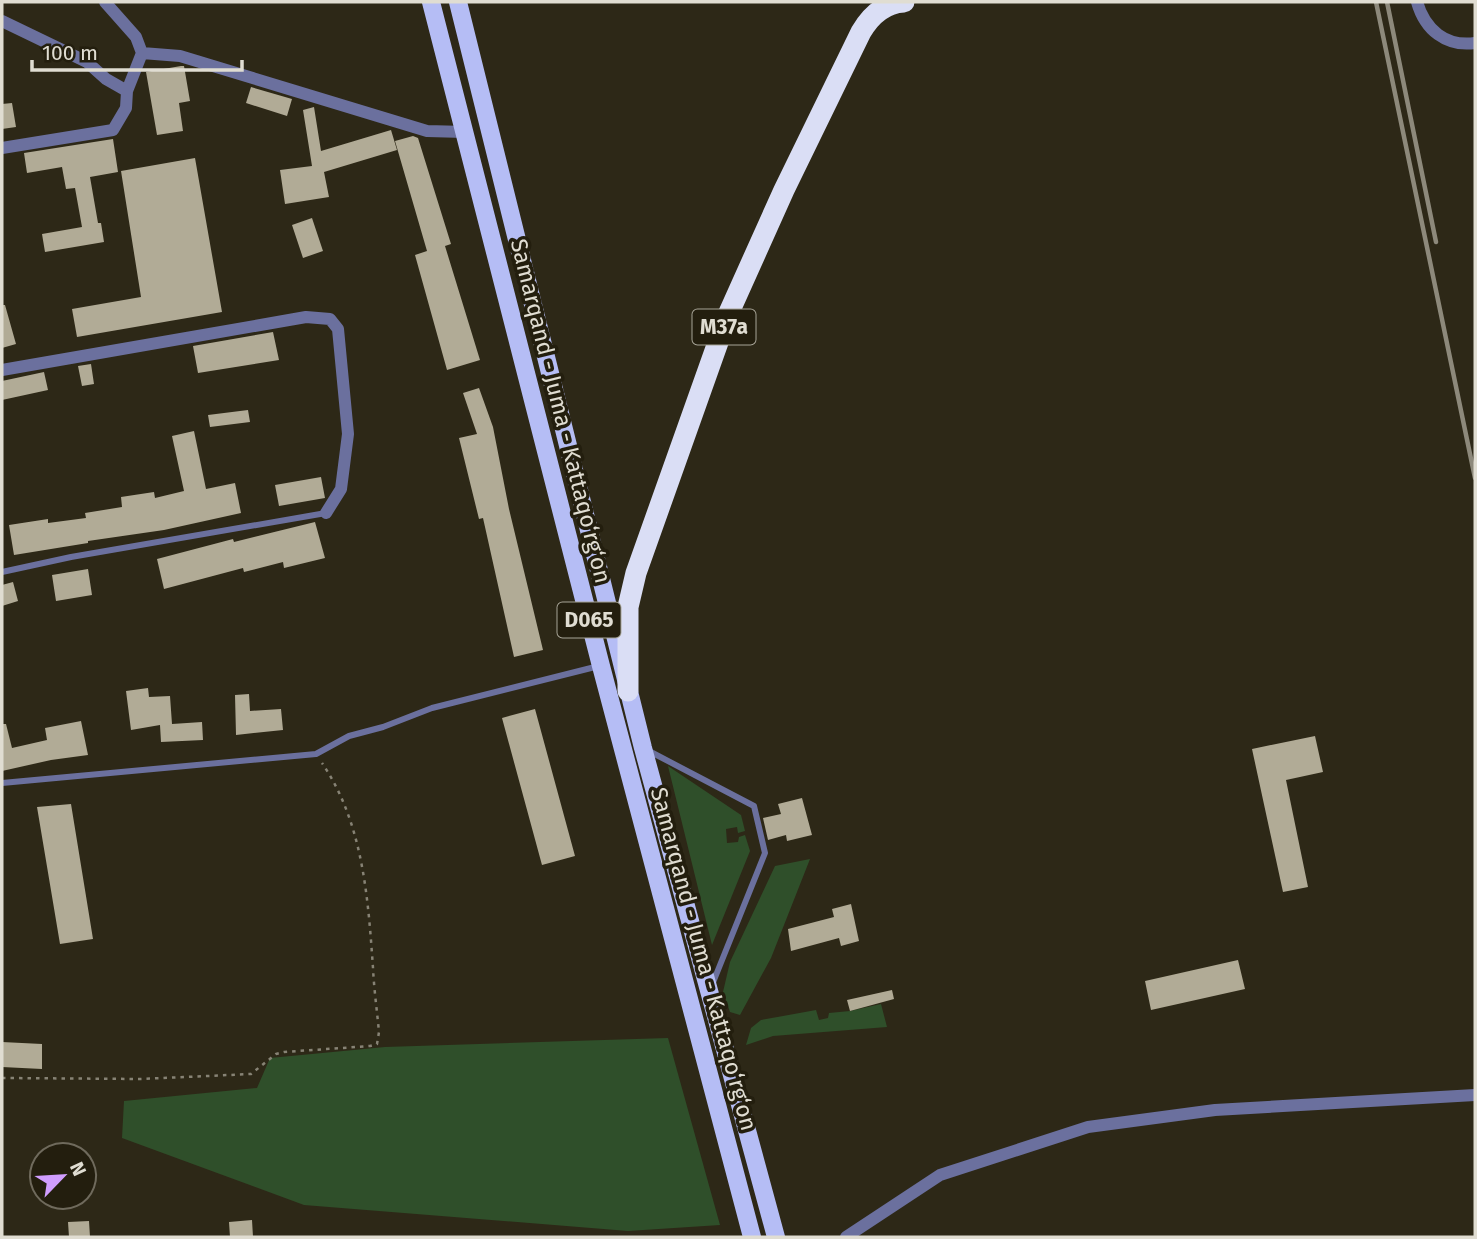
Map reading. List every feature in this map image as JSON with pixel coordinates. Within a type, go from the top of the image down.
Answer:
[{"type":"highway","name":"M37a","points":[[628,691],[628,607],[636,573],[727,317],[784,190],[861,32],[867,22],[884,7],[904,2]]},
{"type":"main road","name":"Samarqand - Juma - Kattaqo‘rg‘on","points":[[431,2],[601,666],[752,1237]]},
{"type":"main road","name":"Samarqand - Juma - Kattaqo‘rg‘on","points":[[457,2],[628,691],[776,1237]]},
{"type":"street","points":[[2,148],[113,130],[126,108],[127,91],[142,53],[136,37],[105,2]]},
{"type":"street","points":[[1417,2],[1431,29],[1447,42],[1464,45],[1475,43]]},
{"type":"street","points":[[2,21],[87,62],[106,79],[127,91]]},
{"type":"street","points":[[142,53],[180,56],[427,131],[464,132]]},
{"type":"street","points":[[2,370],[306,317],[330,319],[338,329],[348,434],[341,489],[326,513]]},
{"type":"street","points":[[846,1237],[940,1175],[1088,1127],[1215,1110],[1475,1096]]},
{"type":"lane","points":[[2,572],[71,557],[326,513]]},
{"type":"lane","points":[[2,783],[316,754],[349,736],[383,727],[432,708],[601,666]]},
{"type":"lane","points":[[643,748],[754,806],[765,853],[709,993]]},
{"type":"path","points":[[2,1077],[129,1079],[251,1074],[276,1054],[284,1052],[377,1044],[379,1032],[372,945],[360,849],[339,794],[316,754]]},
{"type":"green space","points":[[668,766],[741,815],[745,831],[738,833],[737,827],[726,829],[727,843],[738,842],[739,837],[745,835],[750,851],[712,945]]},
{"type":"green space","points":[[810,859],[771,958],[740,1015],[730,1012],[723,992],[730,962],[775,866]]},
{"type":"green space","points":[[881,1004],[887,1027],[773,1036],[746,1045],[751,1028],[761,1020],[816,1010],[819,1020],[828,1018],[829,1013]]},
{"type":"green space","points":[[668,1038],[720,1225],[628,1231],[304,1205],[122,1138],[124,1101],[257,1088],[270,1058],[385,1047]]},
{"type":"building","points":[[184,66],[190,101],[179,103],[183,131],[157,135],[146,72]]},
{"type":"building","points":[[251,87],[292,99],[287,116],[246,103]]},
{"type":"building","points":[[12,103],[16,127],[2,129],[2,104]]},
{"type":"building","points":[[314,107],[321,151],[391,130],[397,150],[324,172],[329,197],[285,204],[280,170],[312,166],[303,110]]},
{"type":"building","points":[[413,136],[418,138],[451,244],[445,246],[480,360],[447,370],[415,255],[427,251],[395,141]]},
{"type":"building","points":[[113,139],[118,172],[90,177],[104,242],[45,252],[42,234],[82,227],[75,188],[66,189],[62,167],[27,173],[24,153]]},
{"type":"building","points":[[195,158],[222,312],[77,337],[72,309],[141,297],[121,171]]},
{"type":"building","points":[[312,218],[323,251],[303,258],[292,225]]},
{"type":"building","points":[[2,305],[5,305],[16,344],[2,348]]},
{"type":"building","points":[[273,332],[279,360],[198,373],[193,346]]},
{"type":"building","points":[[91,364],[94,384],[82,386],[78,366]]},
{"type":"building","points":[[44,372],[48,390],[2,400],[2,381]]},
{"type":"building","points":[[479,388],[493,427],[509,509],[543,650],[514,657],[483,518],[479,519],[459,438],[477,434],[463,393]]},
{"type":"building","points":[[248,410],[250,422],[210,427],[208,415]]},
{"type":"building","points":[[194,431],[206,489],[235,483],[241,513],[164,530],[14,555],[9,525],[48,519],[48,523],[86,518],[85,513],[122,507],[121,497],[154,492],[155,498],[184,491],[172,436]]},
{"type":"building","points":[[321,477],[325,498],[279,506],[275,485]]},
{"type":"building","points":[[315,522],[325,558],[284,568],[283,562],[244,572],[243,568],[164,589],[157,559],[233,539],[234,542]]},
{"type":"building","points":[[88,569],[92,595],[56,601],[52,575]]},
{"type":"building","points":[[13,582],[18,601],[2,606],[2,585]]},
{"type":"building","points":[[148,688],[149,697],[170,696],[172,724],[202,722],[203,740],[161,742],[160,725],[131,730],[126,691]]},
{"type":"building","points":[[249,694],[250,711],[281,709],[283,730],[236,735],[235,695]]},
{"type":"building","points":[[535,709],[575,856],[542,865],[502,718]]},
{"type":"building","points":[[81,721],[88,755],[2,771],[2,724],[6,724],[12,748],[47,740],[45,728]]},
{"type":"building","points":[[1315,736],[1323,772],[1286,780],[1308,887],[1283,892],[1252,749]]},
{"type":"building","points":[[802,798],[812,835],[787,841],[786,835],[768,840],[763,818],[781,814],[778,804]]},
{"type":"building","points":[[71,804],[93,939],[60,944],[37,807]]},
{"type":"building","points":[[851,904],[859,941],[841,946],[839,938],[791,951],[788,929],[834,917],[832,909]]},
{"type":"building","points":[[1238,960],[1245,989],[1151,1010],[1145,981]]},
{"type":"building","points":[[892,990],[894,999],[850,1011],[847,1000]]},
{"type":"building","points":[[2,1042],[42,1044],[42,1069],[2,1067]]},
{"type":"building","points":[[252,1220],[253,1237],[230,1237],[229,1222]]},
{"type":"building","points":[[89,1221],[90,1237],[69,1237],[68,1222]]},
{"type":"railway","points":[[1376,2],[1475,478]]},
{"type":"railway","points":[[1387,2],[1436,242]]}]
